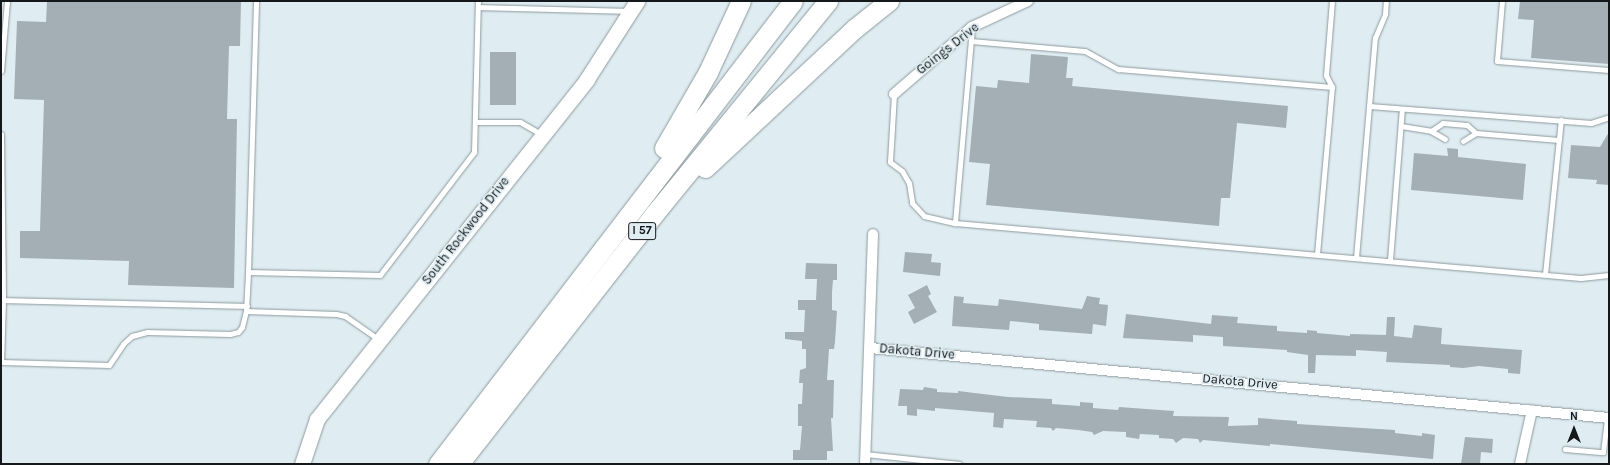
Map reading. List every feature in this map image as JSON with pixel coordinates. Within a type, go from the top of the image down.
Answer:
[{"type":"highway","points":[[469,422],[492,386],[675,132],[708,72],[741,1]]},
{"type":"highway","name":"I 57","points":[[438,464],[792,1]]},
{"type":"highway","name":"I 57","points":[[459,464],[655,213],[828,1]]},
{"type":"highway","points":[[655,213],[854,29],[890,1]]},
{"type":"main road","name":"South Rockwood Drive","points":[[304,458],[317,419],[587,79],[634,6]]},
{"type":"street","name":"Goings Drive","points":[[894,94],[972,27],[1028,1]]},
{"type":"street","name":"Dakota Drive","points":[[865,459],[873,234]]},
{"type":"street","name":"Dakota Drive","points":[[870,348],[1608,418]]},
{"type":"street","points":[[1520,464],[1532,410]]},
{"type":"lane","points":[[1,71],[7,1]]},
{"type":"lane","points":[[1,134],[3,300],[1,362],[109,365],[123,344],[132,336],[147,332],[230,334],[238,332],[242,327],[246,308],[248,272],[256,1]]},
{"type":"lane","points":[[248,272],[380,275],[471,158],[474,152],[478,1]]},
{"type":"lane","points":[[1317,254],[1332,87],[1326,75],[1332,1]]},
{"type":"lane","points":[[1356,258],[1374,38],[1385,14],[1386,1]]},
{"type":"lane","points":[[1502,1],[1497,61],[1609,70]]},
{"type":"lane","points":[[478,8],[634,6]]},
{"type":"lane","points":[[955,223],[972,27]]},
{"type":"lane","points":[[971,41],[1085,50],[1118,69],[1332,87]]},
{"type":"lane","points":[[894,94],[890,162],[902,171],[909,183],[912,203],[924,216],[955,223],[1390,260],[1581,278],[1609,275]]},
{"type":"lane","points":[[1369,106],[1591,123],[1609,116]]},
{"type":"lane","points":[[1390,260],[1402,109]]},
{"type":"lane","points":[[1545,274],[1561,120]]},
{"type":"lane","points":[[475,122],[520,122],[542,135]]},
{"type":"lane","points":[[1431,131],[1443,123],[1468,125],[1476,133]]},
{"type":"lane","points":[[1401,126],[1431,131],[1445,139]]},
{"type":"lane","points":[[1463,141],[1476,133],[1559,140]]},
{"type":"lane","points":[[3,300],[246,308],[336,314],[345,316],[380,340]]},
{"type":"lane","points":[[1565,449],[1603,452],[1608,418]]},
{"type":"lane","points":[[865,459],[959,464]]},
{"type":"building","points":[[47,1],[241,1],[240,46],[229,46],[227,119],[237,119],[234,288],[128,285],[129,261],[20,258],[20,231],[40,231],[44,100],[14,99],[17,21],[46,22]]},
{"type":"building","points":[[1520,1],[1609,1],[1609,64],[1531,58],[1534,20],[1518,19]]},
{"type":"building","points":[[490,52],[516,52],[516,105],[490,105]]},
{"type":"building","points":[[1031,54],[1068,57],[1066,78],[1073,78],[1072,86],[1288,106],[1286,128],[1237,123],[1230,198],[1221,198],[1219,226],[986,205],[990,164],[969,162],[976,86],[997,88],[998,80],[1029,83]]},
{"type":"building","points":[[1609,132],[1609,185],[1596,184],[1597,180],[1568,178],[1571,145],[1600,147]]},
{"type":"building","points":[[1447,148],[1458,149],[1458,157],[1526,164],[1523,200],[1411,190],[1414,153],[1448,156]]},
{"type":"building","points":[[905,252],[932,254],[931,262],[941,263],[940,276],[903,272]]},
{"type":"building","points":[[806,263],[837,264],[837,280],[833,280],[832,292],[832,310],[837,311],[835,342],[834,349],[829,349],[827,380],[834,380],[833,418],[831,418],[833,451],[827,451],[827,460],[793,460],[793,450],[800,450],[802,426],[798,426],[798,404],[802,404],[803,383],[799,383],[800,370],[806,368],[806,349],[802,349],[802,341],[785,339],[785,332],[804,332],[805,310],[798,310],[798,300],[816,300],[817,279],[805,279]]},
{"type":"building","points":[[927,285],[931,294],[928,296],[937,312],[914,324],[908,312],[915,308],[908,295]]},
{"type":"building","points":[[954,296],[964,297],[963,303],[998,306],[999,299],[1082,309],[1087,296],[1100,298],[1099,304],[1108,305],[1106,326],[1093,324],[1092,334],[1039,330],[1039,324],[1010,321],[1009,330],[952,326]]},
{"type":"building","points":[[1126,314],[1211,324],[1212,315],[1238,317],[1237,323],[1277,326],[1277,331],[1307,333],[1307,330],[1317,331],[1317,333],[1350,336],[1350,334],[1386,335],[1387,317],[1395,317],[1394,336],[1412,338],[1414,325],[1442,328],[1441,344],[1522,350],[1520,374],[1508,373],[1508,369],[1479,366],[1463,368],[1450,367],[1450,365],[1386,362],[1387,352],[1356,350],[1356,356],[1316,355],[1315,373],[1308,373],[1308,355],[1287,352],[1287,350],[1223,346],[1223,337],[1193,335],[1193,342],[1123,338]]},
{"type":"building","points":[[924,387],[937,389],[937,392],[958,393],[958,391],[1008,397],[1052,399],[1052,404],[1080,406],[1080,402],[1093,403],[1093,408],[1118,410],[1119,407],[1174,411],[1173,416],[1229,417],[1228,426],[1258,425],[1258,418],[1297,421],[1297,424],[1395,430],[1395,433],[1422,436],[1422,433],[1435,435],[1433,459],[1270,444],[1270,446],[1203,440],[1200,443],[1198,439],[1183,438],[1176,443],[1173,439],[1159,438],[1159,435],[1140,434],[1139,439],[1126,437],[1126,432],[1103,431],[1094,435],[1092,432],[1078,430],[1056,428],[1053,431],[1051,428],[1036,427],[1037,421],[1004,419],[1003,428],[993,427],[994,413],[935,408],[935,411],[917,409],[917,416],[907,415],[907,406],[898,406],[900,389],[923,390]]},
{"type":"building","points":[[1465,437],[1493,439],[1492,453],[1481,452],[1480,464],[1461,464]]}]
